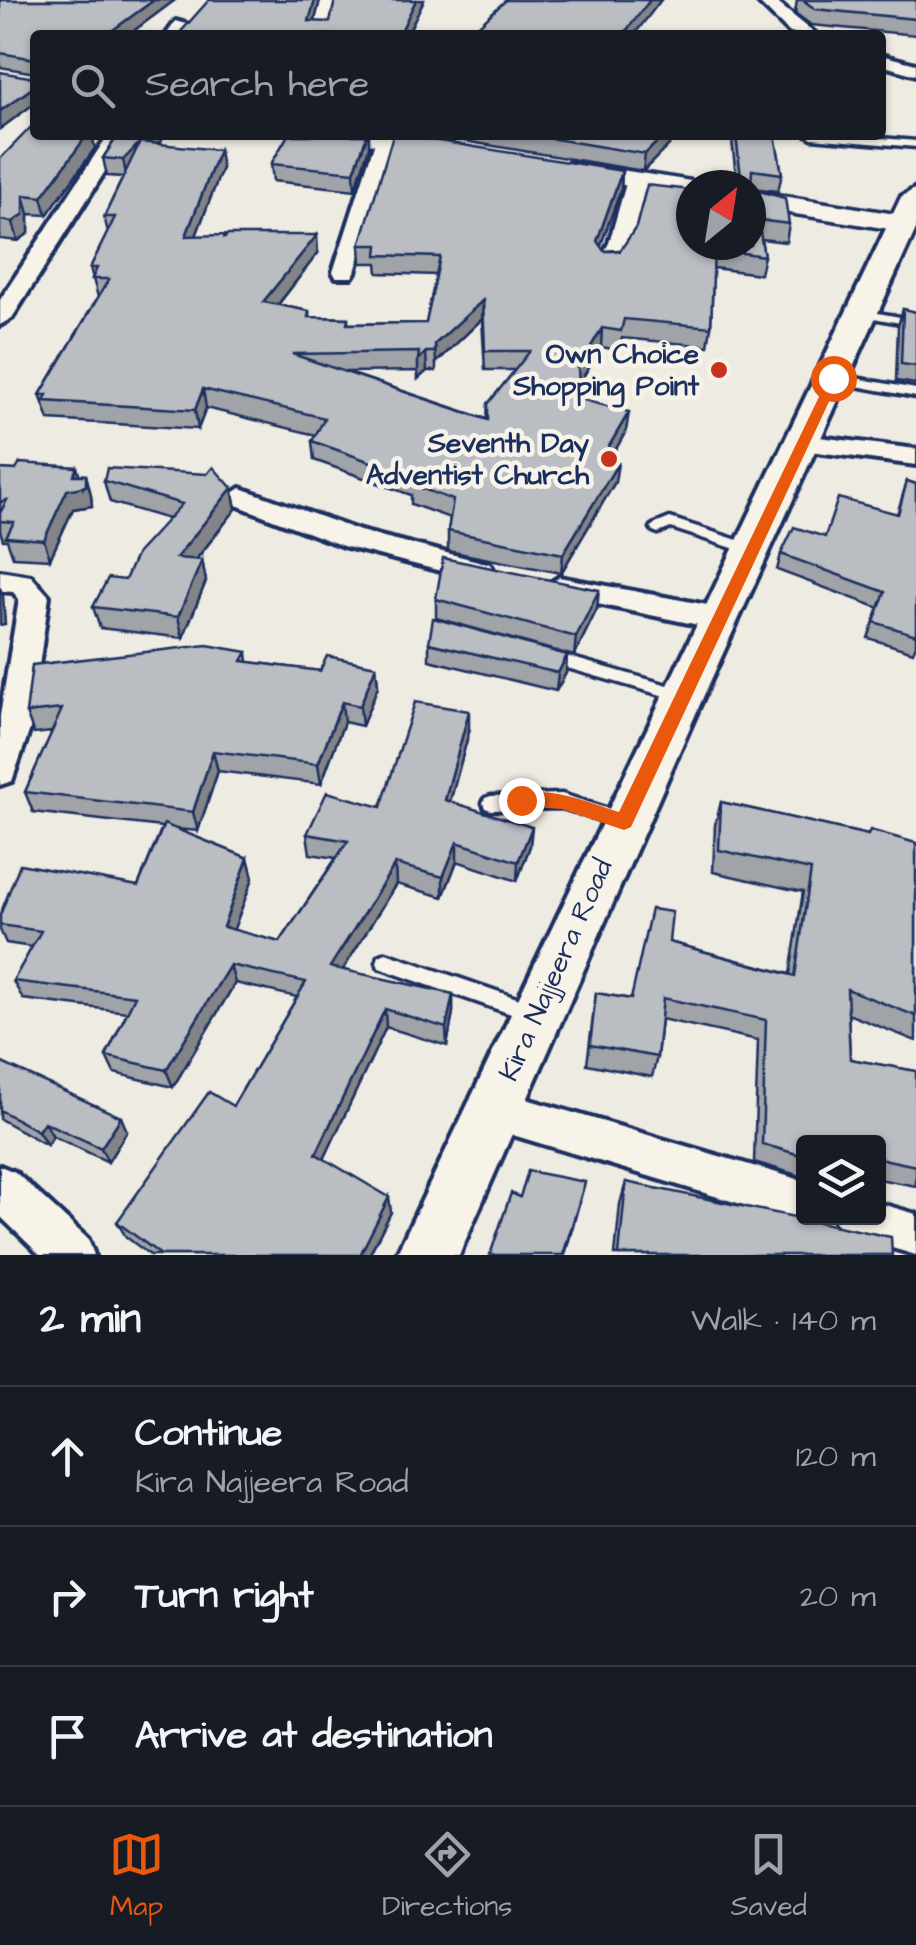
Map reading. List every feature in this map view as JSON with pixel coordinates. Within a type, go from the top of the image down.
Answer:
[{"type":"main road","name":"Kira Najjeera Road","points":[[428,1255],[682,695],[911,210]]},
{"type":"street","points":[[322,30],[329,0]]},
{"type":"street","points":[[764,0],[798,30]]},
{"type":"street","points":[[886,61],[916,70]]},
{"type":"street","points":[[0,318],[115,140]]},
{"type":"street","points":[[344,272],[372,140]]},
{"type":"street","points":[[391,140],[462,152]]},
{"type":"street","points":[[540,164],[676,186]]},
{"type":"street","points":[[610,261],[620,243],[637,180]]},
{"type":"street","points":[[766,200],[911,210]]},
{"type":"street","points":[[803,443],[916,457]]},
{"type":"street","points":[[241,497],[353,539],[518,579],[718,618]]},
{"type":"street","points":[[0,581],[21,583],[34,596],[14,729],[0,772]]},
{"type":"street","points":[[494,1109],[796,1200]]},
{"type":"street","points":[[0,1187],[72,1255]]},
{"type":"street","points":[[878,1225],[916,1236]]},
{"type":"lane","points":[[870,140],[916,144]]},
{"type":"lane","points":[[862,313],[916,323]]},
{"type":"lane","points":[[833,378],[916,393]]},
{"type":"lane","points":[[658,528],[670,522],[751,549]]},
{"type":"lane","points":[[534,653],[682,695]]},
{"type":"lane","points":[[491,803],[562,802],[624,822]]},
{"type":"lane","points":[[386,962],[536,1014]]},
{"type":"building","points":[[0,0],[154,0],[113,30],[30,30],[30,58],[0,53]]},
{"type":"building","points":[[209,0],[315,0],[309,21],[330,22],[335,0],[416,0],[402,29],[423,30],[182,30]]},
{"type":"building","points":[[506,0],[650,0],[627,30],[473,30]]},
{"type":"building","points":[[803,0],[916,0],[916,19],[815,9]]},
{"type":"building","points":[[0,72],[30,77],[30,90],[0,111]]},
{"type":"building","points":[[30,128],[30,140],[83,140],[42,197],[24,195],[24,214],[13,222],[0,220],[0,159]]},
{"type":"building","points":[[115,140],[142,140],[123,160],[103,158]]},
{"type":"building","points":[[285,140],[365,140],[354,172],[271,164]]},
{"type":"building","points":[[392,140],[433,140],[622,171],[597,241],[604,251],[620,251],[636,227],[647,185],[676,188],[676,260],[714,260],[711,327],[624,319],[621,331],[602,328],[578,368],[580,399],[629,412],[602,458],[618,463],[563,554],[448,531],[453,500],[410,484],[416,478],[312,441],[325,418],[203,389],[195,410],[44,401],[47,395],[40,395],[109,279],[92,279],[97,268],[90,268],[115,217],[104,217],[140,142],[219,150],[186,236],[225,235],[224,239],[227,235],[317,235],[263,302],[309,311],[308,317],[348,318],[347,324],[426,323],[440,257],[377,255],[378,245],[360,245]],"holes":[[[483,300],[485,351],[530,351],[488,404],[488,420],[292,354],[419,352],[418,360],[426,352],[435,352],[435,344]]]},
{"type":"building","points":[[561,140],[659,140],[645,154]]},
{"type":"building","points":[[737,140],[776,140],[782,174],[740,170]]},
{"type":"building","points":[[766,193],[785,198],[789,224],[766,221]]},
{"type":"building","points":[[903,309],[916,312],[916,366],[901,364]]},
{"type":"building","points":[[20,463],[77,467],[74,475],[86,475],[86,486],[67,490],[44,540],[6,537],[14,522],[0,521],[7,500],[0,502],[0,469],[16,470]]},
{"type":"building","points":[[213,467],[232,488],[176,558],[202,560],[178,617],[93,607],[108,578],[125,580],[137,553],[182,504],[104,481],[107,468],[207,474]]},
{"type":"building","points":[[907,481],[916,484],[916,635],[874,622],[885,592],[781,554],[794,527],[825,537],[838,498],[898,514]]},
{"type":"building","points":[[443,558],[599,590],[576,637],[436,599]]},
{"type":"building","points":[[433,618],[567,655],[558,673],[429,643]]},
{"type":"building","points":[[207,645],[247,652],[242,661],[320,671],[327,656],[376,666],[360,706],[342,702],[318,764],[213,751],[193,812],[25,792],[62,709],[26,713],[32,665]]},
{"type":"building","points":[[415,702],[469,711],[445,800],[532,827],[518,862],[457,842],[443,877],[395,864],[330,967],[453,994],[446,1028],[385,1009],[316,1154],[389,1197],[360,1255],[161,1255],[117,1222],[209,1092],[233,1106],[306,982],[230,965],[166,1070],[106,1056],[135,996],[13,981],[41,931],[0,925],[0,915],[20,864],[138,886],[164,824],[248,858],[223,927],[280,942],[348,841],[307,834],[327,792],[381,807]]},
{"type":"building","points":[[721,802],[868,835],[870,830],[916,843],[916,1016],[847,989],[850,1059],[916,1071],[916,1166],[886,1160],[886,1135],[796,1135],[796,1154],[762,1144],[766,1020],[663,998],[657,1057],[590,1045],[596,993],[631,999],[651,909],[672,912],[669,942],[795,976],[811,870],[719,850]]},
{"type":"building","points":[[0,1062],[121,1117],[101,1148],[44,1122],[38,1131],[0,1110]]},
{"type":"building","points":[[528,1171],[585,1182],[563,1255],[490,1255],[511,1193],[520,1197]]},
{"type":"building","points":[[626,1182],[796,1217],[796,1225],[833,1225],[891,1237],[892,1255],[619,1255]]},
{"type":"place","name":"Own Choice Shopping Point","points":[[719,370]]},
{"type":"place","name":"Seventh Day Adventist Church","points":[[609,459]]},
{"type":"route","points":[[521,800],[562,802],[624,822],[833,378]]}]
